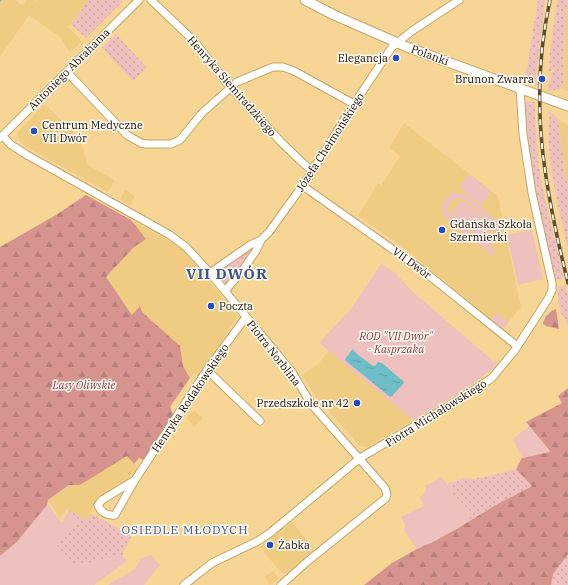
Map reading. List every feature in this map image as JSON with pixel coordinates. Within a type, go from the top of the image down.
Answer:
[{"type":"street","name":"Antoniego Abrahama","points":[[1,137],[139,0]]},
{"type":"street","name":"Henryka Siemiradzkiego","points":[[151,0],[194,41],[230,87],[282,144],[313,171]]},
{"type":"street","name":"Polanki","points":[[305,0],[396,42],[564,104]]},
{"type":"street","name":"Józefa Chełmońskiego","points":[[225,291],[303,186],[354,104],[396,42],[448,3],[460,0]]},
{"type":"street","points":[[67,72],[127,135],[141,143],[146,144],[171,144],[180,140],[202,113],[230,87],[237,82],[273,67],[283,67],[294,71],[354,104]]},
{"type":"street","name":"Piotra Michałowskiego","points":[[184,585],[212,563],[258,541],[360,458],[447,407],[492,378],[518,346],[551,294],[552,283],[532,193],[523,134],[520,88]]},
{"type":"street","points":[[564,104],[568,110]]},
{"type":"street","name":"Piotra Norblina","points":[[1,137],[27,155],[178,240],[210,273],[292,372],[311,404],[385,488],[387,494],[386,498],[308,561],[281,585]]},
{"type":"street","name":"VII Dwór","points":[[303,186],[426,273],[518,346]]},
{"type":"street","name":"Józefa Chełmońskiego","points":[[210,273],[250,245],[262,240]]},
{"type":"street","name":"Henryka Rodakowskiego","points":[[135,480],[102,500],[98,505],[99,509],[107,514],[115,515],[135,480],[207,370],[246,317]]},
{"type":"street","points":[[207,370],[260,421]]},
{"type":"shaded area","points":[[0,0],[15,0],[23,6],[27,0],[89,0],[68,27],[82,41],[70,53],[60,37],[29,15],[0,57]]},
{"type":"shaded area","points":[[568,1],[568,91],[562,89],[564,79],[563,71],[566,11]]},
{"type":"shaded area","points":[[45,104],[80,139],[88,165],[115,180],[108,192],[26,147],[19,140],[17,133]]},
{"type":"shaded area","points":[[558,119],[568,126],[568,185],[565,174]]},
{"type":"shaded area","name":"Gdańska Szkoła Szermierki","points":[[404,123],[498,196],[521,307],[503,329],[403,247],[358,216],[378,183],[381,186],[400,156],[389,148]]},
{"type":"shaded area","points":[[125,190],[135,196],[130,205],[120,199]]},
{"type":"shaded area","points":[[131,220],[183,250],[238,316],[199,377],[193,373],[190,378],[183,366],[180,346],[142,312],[139,307],[133,315],[105,277],[134,247],[145,239]]},
{"type":"shaded area","name":"Przedszkole nr 42","points":[[329,351],[413,420],[367,447],[360,446],[314,394],[302,375],[319,363]]},
{"type":"shaded area","points":[[194,410],[203,418],[194,427],[186,418]]},
{"type":"shaded area","points":[[127,456],[138,469],[128,478],[130,479],[94,505],[87,520],[66,509],[60,519],[48,500],[69,485],[80,485]]},
{"type":"shaded area","points":[[292,522],[314,549],[314,552],[292,570],[291,569],[283,575],[260,547]]},
{"type":"shaded area","points":[[273,571],[279,578],[270,585],[264,577]]},
{"type":"green space","points":[[89,0],[121,0],[122,2],[86,38],[71,24]]},
{"type":"green space","points":[[538,0],[545,0],[535,85],[525,79]]},
{"type":"green space","points":[[557,0],[568,0],[566,11],[563,71],[564,79],[562,89],[548,91],[549,81],[551,81],[551,73],[556,68],[549,72],[550,51]]},
{"type":"green space","points":[[116,34],[147,68],[133,81],[102,48]]},
{"type":"green space","points":[[535,102],[536,138],[540,175],[563,277],[562,279],[554,281],[536,204],[527,140],[528,126],[524,126],[522,103]]},
{"type":"green space","points":[[548,109],[558,119],[565,175],[568,185],[568,248],[553,181],[549,147],[550,114],[548,114]]},
{"type":"green space","points":[[469,174],[491,192],[481,205],[459,187]]},
{"type":"green space","points":[[461,193],[466,195],[499,222],[502,229],[501,238],[489,247],[496,252],[493,256],[445,218],[443,210],[444,202],[451,194]],"holes":[[[457,199],[464,199],[495,226],[496,233],[494,238],[485,242],[481,241],[449,214],[448,205]]]},
{"type":"green space","name":"Lasy Oliwskie","points":[[86,195],[131,220],[146,239],[134,247],[106,277],[132,315],[140,306],[142,312],[180,346],[183,366],[190,378],[170,407],[174,416],[143,460],[139,458],[134,464],[127,456],[80,485],[69,485],[48,500],[47,505],[17,542],[0,556],[0,247],[56,215]]},
{"type":"green space","points":[[462,200],[494,226],[482,240],[451,214]]},
{"type":"green space","points":[[532,230],[543,279],[518,285],[507,235]]},
{"type":"green space","points":[[252,247],[253,248],[228,283],[223,284],[218,278],[219,272]]},
{"type":"green space","name":"ROD \"VII Dwór\" - Kasprzaka","points":[[381,264],[394,272],[413,292],[498,365],[457,395],[413,420],[319,343],[350,310]]},
{"type":"green space","points":[[565,285],[568,297],[568,327],[561,312],[558,297],[558,287]]},
{"type":"green space","points":[[556,309],[559,329],[543,324],[548,315]]},
{"type":"green space","points":[[497,313],[508,323],[503,329],[491,320]]},
{"type":"green space","points":[[568,388],[568,554],[553,574],[551,585],[364,585],[392,563],[453,531],[496,505],[532,486],[516,469],[522,458],[550,451],[526,422],[562,403],[558,396]]},
{"type":"green space","points":[[529,426],[550,452],[522,458],[513,439]]},
{"type":"green space","points":[[516,469],[532,486],[471,520],[447,484],[465,478],[473,479]]},
{"type":"green space","points":[[442,477],[471,520],[435,541],[417,549],[404,531],[405,525],[401,517],[424,506],[420,498],[426,491],[425,486]]},
{"type":"green space","points":[[48,504],[62,523],[67,514],[78,520],[55,549],[76,565],[122,555],[127,561],[94,585],[0,585],[0,556],[17,542]]},
{"type":"green space","points":[[69,510],[87,520],[91,514],[132,535],[122,555],[76,565],[55,549],[78,520],[67,514]]},
{"type":"green space","points":[[568,554],[568,585],[551,585],[553,574]]},
{"type":"green space","points":[[151,555],[160,565],[144,585],[108,585],[135,569],[140,559]]},
{"type":"water","points":[[353,349],[373,366],[378,362],[382,363],[404,383],[390,397],[346,361],[345,359]]},
{"type":"railway","points":[[550,0],[543,37],[540,73],[542,143],[552,212],[568,283]]},
{"type":"place","name":"Elegancja","points":[[396,58]]},
{"type":"place","name":"Brunon Zwarra","points":[[542,79]]},
{"type":"place","name":"Centrum Medyczne VII Dwór","points":[[34,131]]},
{"type":"place","name":"Gdańska Szkoła Szermierki","points":[[442,230]]},
{"type":"place","name":"Poczta","points":[[211,306]]},
{"type":"place","name":"Przedszkole nr 42","points":[[357,403]]},
{"type":"place","name":"Żabka","points":[[270,545]]},
{"type":"district","name":"VII DWÓR","points":[[227,274]]},
{"type":"district","name":"OSIEDLE MŁODYCH","points":[[185,530]]}]
